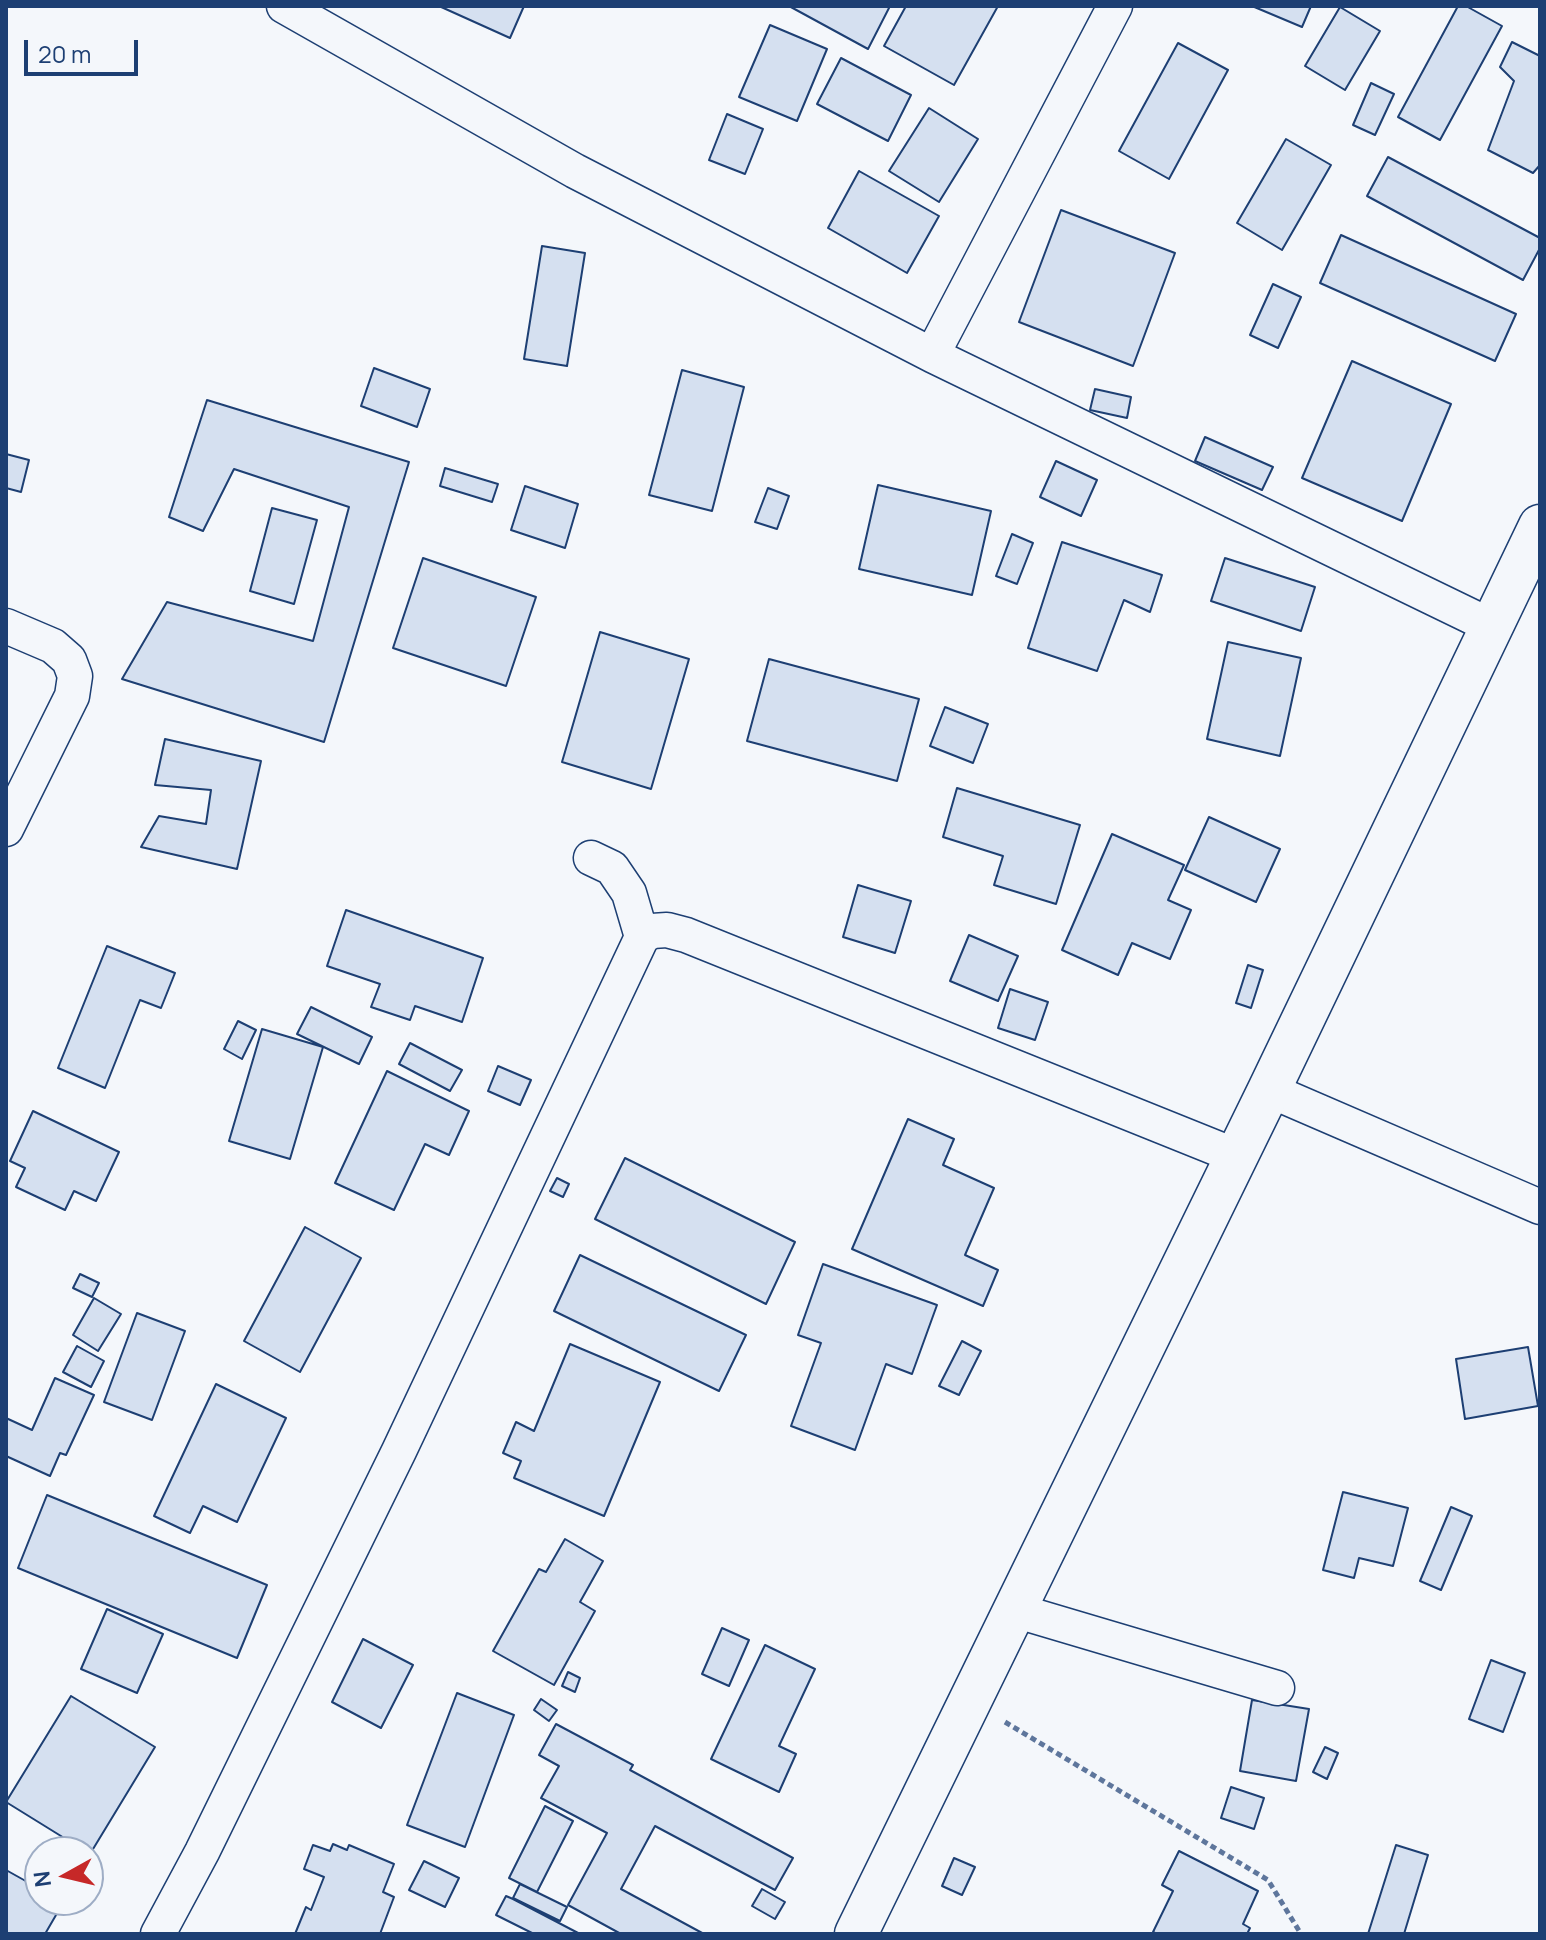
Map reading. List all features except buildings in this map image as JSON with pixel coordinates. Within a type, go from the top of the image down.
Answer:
[{"type":"street","points":[[284,6],[575,171],[932,355],[1493,627]]},
{"type":"street","points":[[932,355],[1115,6]]},
{"type":"street","points":[[856,1934],[1269,1090],[1540,526]]},
{"type":"street","points":[[6,626],[53,646],[69,660],[75,676],[72,696],[6,829]]},
{"type":"street","points":[[591,858],[612,868],[629,893],[642,937]]},
{"type":"street","points":[[158,1934],[202,1852],[399,1451],[642,937],[652,931],[667,930],[686,935],[1236,1156]]},
{"type":"street","points":[[1269,1090],[1540,1207]]},
{"type":"street","points":[[1014,1610],[1277,1688]]},
{"type":"path","points":[[970,1701],[1268,1880],[1301,1934]]}]
